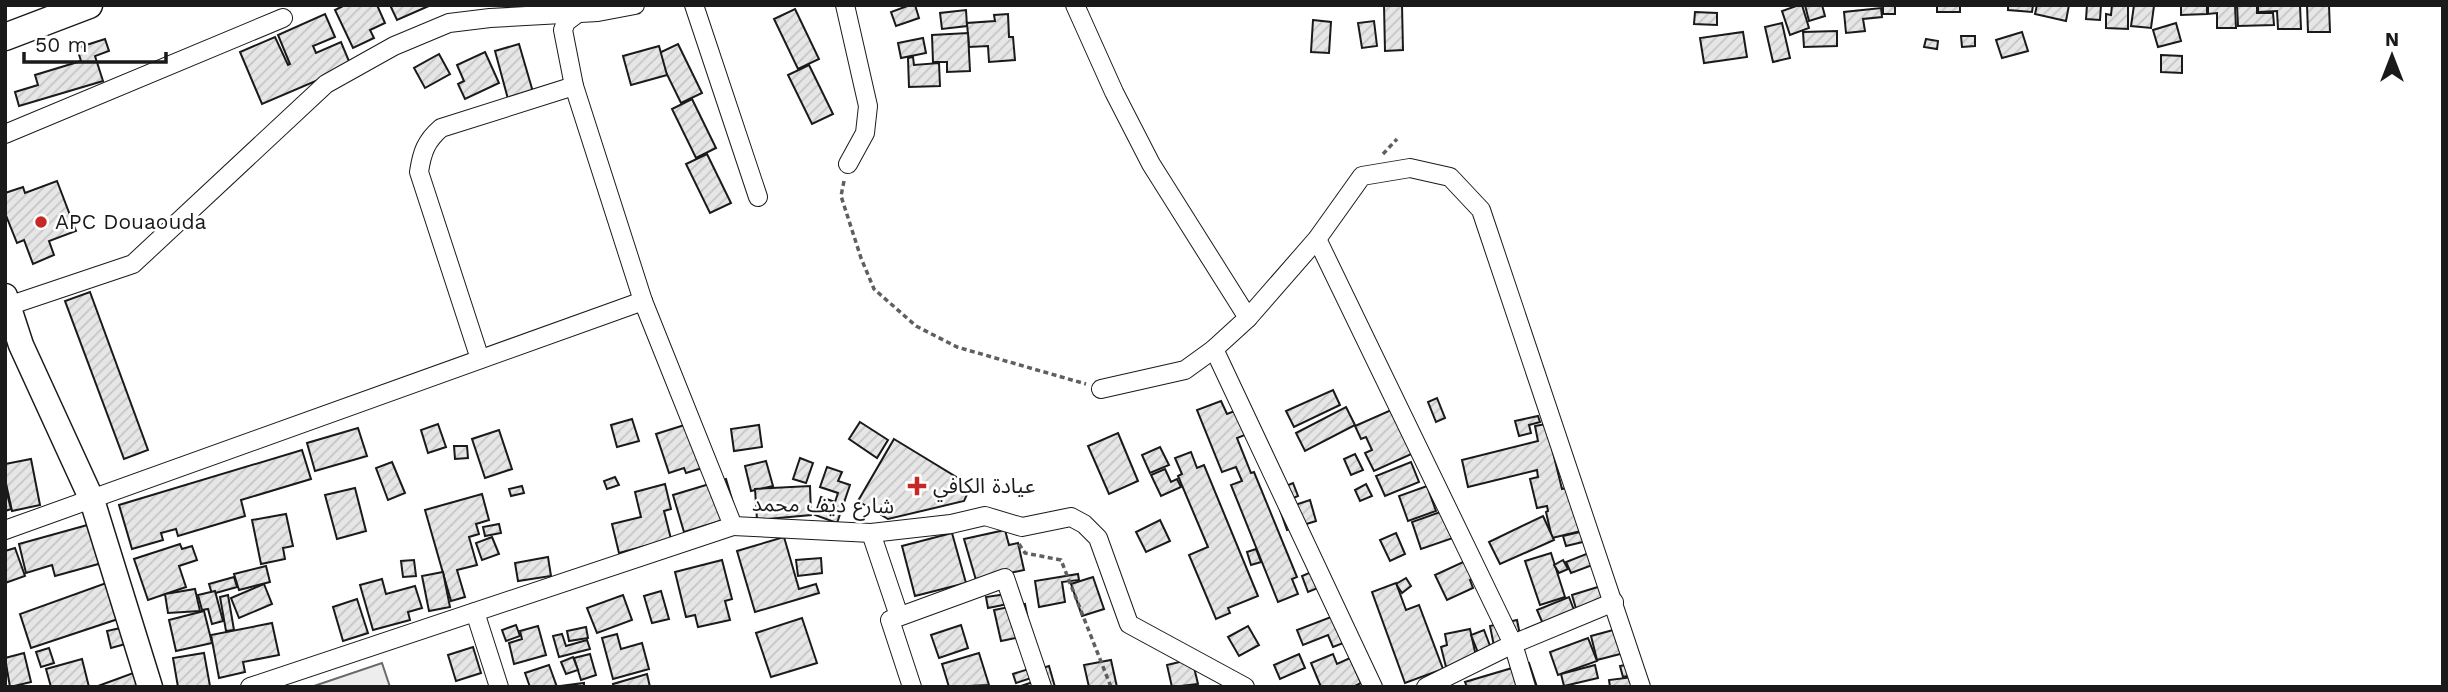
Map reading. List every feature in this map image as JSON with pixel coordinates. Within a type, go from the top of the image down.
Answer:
[{"type":"main road","points":[[5,21],[46,5]]},
{"type":"main road","points":[[5,37],[89,5]]},
{"type":"street","points":[[150,687],[92,500],[21,345],[6,303],[133,264],[326,84],[394,46],[449,23],[635,5]]},
{"type":"street","points":[[694,5],[758,197]]},
{"type":"street","points":[[845,5],[868,106],[865,133],[848,164]]},
{"type":"street","points":[[1075,5],[1114,92],[1152,164],[1248,318]]},
{"type":"street","points":[[250,687],[733,526],[643,301],[574,86],[563,30],[577,9]]},
{"type":"street","points":[[505,17],[529,22],[552,32],[565,47]]},
{"type":"street","points":[[5,134],[284,18]]},
{"type":"street","points":[[480,359],[419,172],[421,155],[428,139],[442,128],[574,86]]},
{"type":"street","points":[[1101,389],[1185,370],[1214,349],[1248,318],[1317,239],[1362,176],[1410,168],[1450,177],[1481,210],[1641,687]]},
{"type":"street","points":[[1317,239],[1513,644],[1526,687]]},
{"type":"street","points":[[5,530],[643,301]]},
{"type":"street","points":[[1214,349],[1373,687]]},
{"type":"street","name":"شارع ديف محمد","points":[[733,526],[871,533],[951,524],[985,516],[1022,527],[1071,517],[1084,524],[1098,538],[1129,624],[1245,687]]},
{"type":"street","points":[[871,533],[899,616]]},
{"type":"street","points":[[912,687],[890,620],[1005,578],[1042,687]]},
{"type":"street","points":[[1432,686],[1513,644],[1614,603]]},
{"type":"street","points":[[475,612],[499,687]]},
{"type":"path","points":[[848,164],[841,196],[874,289],[916,326],[957,347],[1101,389]]},
{"type":"path","points":[[1003,522],[1025,553],[1061,560],[1111,687]]},
{"type":"shaded area","points":[[382,663],[390,687],[311,687]]},
{"type":"building","points":[[345,5],[377,5],[385,23],[370,30],[374,38],[353,48],[335,10]]},
{"type":"building","points":[[390,5],[431,5],[397,20]]},
{"type":"building","points":[[915,5],[919,18],[896,26],[891,12]]},
{"type":"building","points":[[1384,5],[1402,5],[1403,50],[1385,51]]},
{"type":"building","points":[[1802,5],[1809,28],[1790,35],[1782,11]]},
{"type":"building","points":[[1805,5],[1822,5],[1825,16],[1809,21]]},
{"type":"building","points":[[1883,5],[1895,5],[1895,14],[1883,14]]},
{"type":"building","points":[[1937,5],[1960,5],[1960,12],[1937,12]]},
{"type":"building","points":[[2008,5],[2033,5],[2032,12],[2008,10]]},
{"type":"building","points":[[2037,5],[2069,5],[2066,21],[2035,14]]},
{"type":"building","points":[[2087,5],[2101,5],[2100,20],[2086,19]]},
{"type":"building","points":[[2112,5],[2128,5],[2128,29],[2106,28],[2106,14],[2111,15]]},
{"type":"building","points":[[2134,5],[2154,6],[2151,28],[2131,26]]},
{"type":"building","points":[[2181,5],[2207,5],[2207,14],[2181,15]]},
{"type":"building","points":[[2208,5],[2235,5],[2236,28],[2217,28],[2217,13],[2208,14]]},
{"type":"building","points":[[2237,5],[2257,5],[2257,13],[2273,13],[2274,25],[2238,26]]},
{"type":"building","points":[[2258,5],[2300,5],[2301,29],[2278,29],[2277,11],[2258,12]]},
{"type":"building","points":[[2307,5],[2329,5],[2330,32],[2308,32]]},
{"type":"building","points":[[1881,8],[1882,17],[1863,19],[1865,31],[1846,33],[1844,12]]},
{"type":"building","points":[[795,9],[819,59],[798,69],[774,19]]},
{"type":"building","points":[[966,10],[967,26],[942,29],[940,13]]},
{"type":"building","points":[[1695,12],[1717,13],[1717,25],[1694,24]]},
{"type":"building","points":[[325,14],[335,37],[313,46],[316,53],[341,42],[351,66],[262,104],[240,52],[275,37],[288,65],[290,64],[278,35]]},
{"type":"building","points":[[1008,14],[1009,37],[1013,37],[1015,60],[989,62],[988,46],[969,47],[967,23],[995,21],[994,15]]},
{"type":"building","points":[[1313,20],[1331,22],[1329,53],[1311,52]]},
{"type":"building","points":[[1374,21],[1377,46],[1362,48],[1358,23]]},
{"type":"building","points":[[1782,23],[1790,58],[1773,62],[1765,27]]},
{"type":"building","points":[[2176,23],[2181,41],[2158,47],[2153,30]]},
{"type":"building","points":[[1837,31],[1837,46],[1804,47],[1803,32]]},
{"type":"building","points":[[1743,32],[1747,57],[1704,63],[1700,38]]},
{"type":"building","points":[[2022,32],[2028,51],[2002,58],[1996,40]]},
{"type":"building","points":[[968,33],[970,71],[947,72],[947,62],[933,62],[932,35]]},
{"type":"building","points":[[1961,36],[1975,36],[1975,46],[1962,47]]},
{"type":"building","points":[[923,38],[926,53],[901,58],[898,43]]},
{"type":"building","points":[[105,39],[109,51],[95,56],[103,81],[19,106],[15,92],[38,85],[35,75],[81,61],[77,48]]},
{"type":"building","points":[[1926,39],[1938,41],[1937,49],[1924,47]]},
{"type":"building","points":[[519,44],[533,92],[508,99],[495,51]]},
{"type":"building","points":[[678,44],[702,93],[681,103],[657,54]]},
{"type":"building","points":[[659,46],[667,75],[631,85],[623,56]]},
{"type":"building","points":[[485,52],[499,83],[465,99],[458,84],[464,81],[457,65]]},
{"type":"building","points":[[439,54],[450,74],[425,88],[414,68]]},
{"type":"building","points":[[2161,55],[2182,56],[2182,73],[2161,72]]},
{"type":"building","points":[[913,57],[914,65],[939,63],[940,86],[909,87],[908,58]]},
{"type":"building","points":[[809,65],[833,114],[812,124],[788,75]]},
{"type":"building","points":[[692,99],[716,148],[696,158],[672,109]]},
{"type":"building","points":[[707,154],[731,203],[710,213],[686,164]]},
{"type":"building","name":"APC Douaouda","points":[[57,181],[76,231],[49,241],[54,255],[33,264],[24,240],[17,243],[5,213],[5,193],[23,187],[25,193]]},
{"type":"building","points":[[90,292],[148,450],[124,459],[65,301]]},
{"type":"building","points":[[1333,390],[1340,405],[1294,427],[1286,411]]},
{"type":"building","points":[[1437,398],[1445,418],[1436,422],[1428,402]]},
{"type":"building","points":[[1221,401],[1227,414],[1245,407],[1255,431],[1237,438],[1251,473],[1254,472],[1297,577],[1292,579],[1298,594],[1278,602],[1231,485],[1242,481],[1236,467],[1222,472],[1197,410]]},
{"type":"building","points":[[1346,407],[1355,425],[1305,451],[1296,433]]},
{"type":"building","points":[[1398,407],[1418,451],[1374,471],[1365,453],[1372,450],[1366,437],[1361,439],[1355,426]]},
{"type":"building","points":[[1538,416],[1540,422],[1529,425],[1531,433],[1519,436],[1515,421]]},
{"type":"building","points":[[632,419],[639,441],[617,447],[611,425]]},
{"type":"building","points":[[694,422],[709,466],[686,473],[684,468],[669,473],[656,434]]},
{"type":"building","points":[[860,422],[888,440],[877,458],[849,439]]},
{"type":"building","points":[[438,424],[446,447],[428,453],[421,430]]},
{"type":"building","points":[[1546,424],[1562,489],[1570,487],[1581,531],[1552,538],[1547,506],[1537,508],[1530,479],[1538,477],[1537,470],[1468,487],[1462,460],[1538,441],[1535,426]]},
{"type":"building","points":[[759,425],[762,447],[734,451],[731,429]]},
{"type":"building","points":[[358,428],[367,456],[315,471],[307,443]]},
{"type":"building","points":[[499,430],[512,469],[485,478],[472,439]]},
{"type":"building","points":[[1118,433],[1138,481],[1109,494],[1088,446]]},
{"type":"building","points":[[894,439],[971,486],[964,501],[888,519],[858,501]]},
{"type":"building","points":[[454,446],[467,446],[468,458],[455,459]]},
{"type":"building","points":[[1160,447],[1169,465],[1150,473],[1142,455]]},
{"type":"building","points":[[302,450],[311,479],[241,500],[245,516],[178,536],[176,529],[161,533],[163,540],[132,549],[119,505]]},
{"type":"building","points":[[1191,452],[1197,468],[1204,465],[1258,596],[1228,608],[1230,613],[1216,619],[1189,555],[1208,547],[1178,476],[1182,474],[1175,458]]},
{"type":"building","points":[[1355,454],[1363,470],[1351,475],[1344,459]]},
{"type":"building","points":[[800,458],[813,463],[806,483],[793,479]]},
{"type":"building","points":[[31,459],[40,505],[12,511],[5,479],[5,464]]},
{"type":"building","points":[[766,461],[773,486],[751,491],[745,466]]},
{"type":"building","points":[[392,462],[405,493],[388,500],[376,468]]},
{"type":"building","points":[[1411,462],[1419,482],[1385,496],[1376,476]]},
{"type":"building","points":[[827,467],[842,472],[838,481],[850,485],[837,523],[815,515],[821,497],[835,502],[838,493],[820,487]]},
{"type":"building","points":[[1165,469],[1171,482],[1177,479],[1181,487],[1161,496],[1151,475]]},
{"type":"building","points":[[615,477],[619,485],[607,489],[604,481]]},
{"type":"building","points":[[726,479],[737,516],[684,532],[673,495]]},
{"type":"building","points":[[1293,483],[1298,496],[1280,504],[1274,491]]},
{"type":"building","points":[[665,484],[671,509],[664,511],[671,539],[619,553],[612,524],[641,517],[635,492]]},
{"type":"building","points":[[1366,484],[1372,496],[1360,501],[1355,490]]},
{"type":"building","points":[[5,486],[11,509],[5,511]]},
{"type":"building","points":[[522,486],[524,493],[511,496],[509,489]]},
{"type":"building","points":[[810,486],[811,515],[757,520],[755,489]]},
{"type":"building","points":[[1427,486],[1436,511],[1408,521],[1399,496]]},
{"type":"building","points":[[355,488],[366,531],[337,539],[325,495]]},
{"type":"building","points":[[482,494],[489,520],[476,524],[479,534],[469,537],[477,565],[457,570],[465,597],[451,601],[425,510]]},
{"type":"building","points":[[1310,500],[1316,521],[1287,530],[1280,510]]},
{"type":"building","points":[[1443,511],[1453,538],[1421,549],[1412,522]]},
{"type":"building","points":[[286,514],[293,546],[283,548],[285,559],[261,564],[252,520]]},
{"type":"building","points":[[1543,516],[1554,540],[1500,564],[1489,542]]},
{"type":"building","points":[[1160,520],[1170,541],[1146,552],[1136,532]]},
{"type":"building","points":[[91,524],[102,563],[55,576],[52,565],[26,573],[19,544]]},
{"type":"building","points":[[499,524],[501,533],[485,536],[483,527]]},
{"type":"building","points":[[1005,530],[1009,545],[1018,543],[1024,570],[976,580],[964,539]]},
{"type":"building","points":[[1584,531],[1587,541],[1566,546],[1563,536]]},
{"type":"building","points":[[952,533],[966,583],[915,596],[902,546]]},
{"type":"building","points":[[1396,533],[1405,554],[1390,561],[1380,540]]},
{"type":"building","points":[[492,537],[499,554],[482,560],[476,543]]},
{"type":"building","points":[[784,537],[799,589],[816,584],[819,593],[755,612],[737,551]]},
{"type":"building","points":[[180,544],[182,549],[192,546],[197,560],[179,566],[186,587],[148,600],[134,559]]},
{"type":"building","points":[[15,548],[25,576],[5,583],[5,551]]},
{"type":"building","points":[[1256,549],[1261,562],[1251,565],[1247,552]]},
{"type":"building","points":[[1594,551],[1598,563],[1571,573],[1566,562]]},
{"type":"building","points":[[1551,553],[1565,597],[1540,605],[1525,561]]},
{"type":"building","points":[[548,557],[551,576],[518,581],[515,563]]},
{"type":"building","points":[[1474,557],[1482,575],[1470,580],[1473,588],[1447,600],[1435,575]]},
{"type":"building","points":[[821,558],[822,573],[798,576],[796,560]]},
{"type":"building","points":[[414,560],[416,576],[403,577],[401,561]]},
{"type":"building","points":[[722,560],[732,599],[725,601],[730,620],[698,627],[695,615],[686,617],[675,572]]},
{"type":"building","points":[[1563,560],[1568,569],[1559,573],[1554,565]]},
{"type":"building","points":[[266,566],[270,582],[239,590],[234,574]]},
{"type":"building","points":[[1323,567],[1330,583],[1308,592],[1302,576]]},
{"type":"building","points":[[443,572],[450,607],[429,611],[422,576]]},
{"type":"building","points":[[1078,574],[1079,580],[1062,582],[1065,602],[1039,607],[1035,581]]},
{"type":"building","points":[[234,577],[237,587],[212,594],[209,584]]},
{"type":"building","points":[[1093,577],[1104,609],[1082,616],[1071,584]]},
{"type":"building","points":[[1406,578],[1411,586],[1402,593],[1396,584]]},
{"type":"building","points":[[382,579],[386,594],[415,586],[422,608],[408,612],[410,620],[373,630],[360,585]]},
{"type":"building","points":[[109,582],[121,618],[31,648],[20,614]]},
{"type":"building","points":[[1396,583],[1406,610],[1419,605],[1443,669],[1405,683],[1372,592]]},
{"type":"building","points":[[264,584],[272,604],[239,618],[231,598]]},
{"type":"building","points":[[1601,586],[1606,604],[1577,612],[1572,595]]},
{"type":"building","points":[[195,589],[200,611],[168,613],[165,594]]},
{"type":"building","points":[[215,591],[223,621],[212,624],[208,609],[202,610],[198,595]]},
{"type":"building","points":[[661,591],[669,619],[652,623],[644,596]]},
{"type":"building","points":[[1007,594],[1008,604],[988,608],[986,597]]},
{"type":"building","points":[[228,595],[234,630],[226,631],[220,597]]},
{"type":"building","points":[[623,595],[632,620],[597,633],[587,608]]},
{"type":"building","points":[[1569,597],[1577,618],[1546,631],[1537,610]]},
{"type":"building","points":[[357,599],[368,633],[343,641],[333,607]]},
{"type":"building","points":[[1025,604],[1031,635],[1001,641],[994,610]]},
{"type":"building","points":[[204,611],[212,643],[176,651],[169,620]]},
{"type":"building","points":[[1344,612],[1354,639],[1333,647],[1328,635],[1303,645],[1297,630]]},
{"type":"building","points":[[802,618],[817,663],[771,677],[756,633]]},
{"type":"building","points":[[1517,620],[1521,640],[1494,646],[1490,626]]},
{"type":"building","points":[[272,623],[279,655],[243,662],[245,672],[219,678],[211,635]]},
{"type":"building","points":[[516,625],[520,636],[506,641],[502,630]]},
{"type":"building","points":[[961,625],[968,648],[939,658],[931,635]]},
{"type":"building","points":[[538,626],[546,655],[514,664],[509,643],[522,639],[520,631]]},
{"type":"building","points":[[1248,626],[1259,645],[1239,656],[1228,637]]},
{"type":"building","points":[[125,627],[129,643],[111,648],[107,631]]},
{"type":"building","points":[[586,627],[588,638],[569,641],[567,631]]},
{"type":"building","points":[[1470,629],[1477,661],[1446,667],[1441,647],[1447,645],[1445,634]]},
{"type":"building","points":[[1617,629],[1624,653],[1597,660],[1591,636]]},
{"type":"building","points":[[1484,630],[1492,651],[1479,655],[1471,635]]},
{"type":"building","points":[[562,634],[566,646],[587,640],[590,649],[559,657],[553,636]]},
{"type":"building","points":[[617,634],[621,649],[642,643],[649,669],[613,679],[602,638]]},
{"type":"building","points":[[1588,638],[1597,661],[1558,675],[1550,652]]},
{"type":"building","points":[[473,647],[481,673],[456,681],[448,655]]},
{"type":"building","points":[[49,648],[54,663],[41,667],[36,652]]},
{"type":"building","points":[[24,653],[31,682],[10,687],[5,658]]},
{"type":"building","points":[[204,653],[210,686],[178,687],[173,658]]},
{"type":"building","points":[[979,653],[989,685],[949,687],[942,664]]},
{"type":"building","points":[[590,654],[596,675],[581,680],[574,658]]},
{"type":"building","points":[[1299,654],[1305,668],[1280,679],[1274,665]]},
{"type":"building","points":[[1333,654],[1337,664],[1350,658],[1361,683],[1353,687],[1321,687],[1311,663]]},
{"type":"building","points":[[573,657],[578,670],[566,674],[561,662]]},
{"type":"building","points":[[82,659],[89,687],[51,687],[46,669]]},
{"type":"building","points":[[1192,659],[1198,684],[1172,687],[1167,665]]},
{"type":"building","points":[[1111,660],[1117,687],[1089,687],[1084,665]]},
{"type":"building","points":[[1529,663],[1537,687],[1467,687],[1465,682]]},
{"type":"building","points":[[1630,664],[1632,675],[1623,677],[1620,666]]},
{"type":"building","points":[[549,665],[557,687],[530,687],[525,673]]},
{"type":"building","points":[[1595,665],[1598,678],[1564,686],[1561,674]]},
{"type":"building","points":[[1049,666],[1055,687],[1018,687],[1039,680],[1036,670]]},
{"type":"building","points":[[1032,668],[1034,677],[1016,683],[1013,674]]},
{"type":"building","points":[[136,672],[141,687],[98,687],[98,686]]},
{"type":"building","points":[[647,674],[650,687],[614,687],[613,684]]},
{"type":"building","points":[[1633,677],[1634,687],[1610,687],[1609,680]]},
{"type":"building","points":[[584,683],[584,687],[561,687],[561,686]]},
{"type":"place","name":"APC Douaouda","points":[[41,222]]},
{"type":"place","name":"عيادة الكافي","points":[[917,486]]}]
